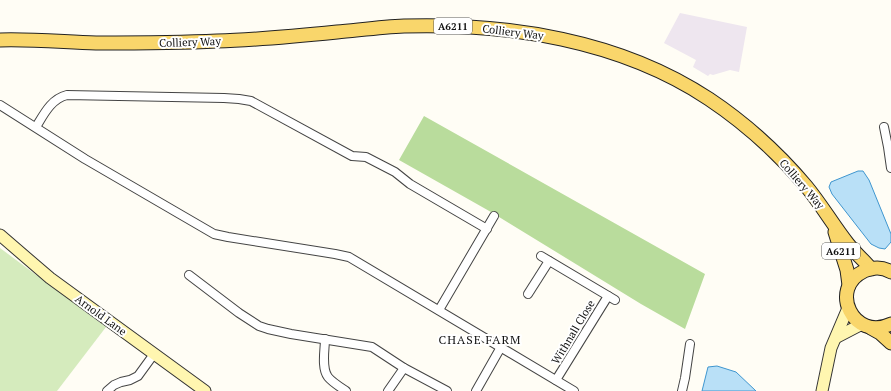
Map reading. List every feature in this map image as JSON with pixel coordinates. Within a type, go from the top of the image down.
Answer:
[{"type":"main road","name":"Colliery Way","points":[[0,40],[95,43],[160,43],[276,38],[402,26],[462,26],[518,31],[601,49],[659,71],[708,98],[755,134],[806,186],[848,244],[884,269]]},
{"type":"main road","name":"Colliery Way","points":[[0,43],[14,40]]},
{"type":"main road","name":"Colliery Way","points":[[830,218],[847,270],[849,286],[847,294],[848,308]]},
{"type":"main road","points":[[849,286],[860,273],[884,269]]},
{"type":"main road","points":[[848,308],[854,318],[891,343]]},
{"type":"main road","points":[[867,326],[881,328],[891,324]]},
{"type":"street","points":[[36,127],[53,102],[61,96],[67,95],[239,98],[251,101],[352,156],[366,157],[395,172],[410,184],[486,229]]},
{"type":"street","points":[[0,105],[85,159],[214,234],[342,255],[439,310],[574,391]]},
{"type":"street","points":[[884,127],[891,168]]},
{"type":"street","points":[[439,310],[494,216]]},
{"type":"street","name":"Arnold Lane","points":[[0,235],[50,278],[202,390]]},
{"type":"street","points":[[528,294],[549,261],[541,256]]},
{"type":"street","name":"Withnall Close","points":[[549,261],[611,298],[556,380]]},
{"type":"street","points":[[189,275],[239,313],[259,326],[292,334],[372,347],[404,368],[447,391]]},
{"type":"street","points":[[822,391],[828,359],[848,308]]},
{"type":"street","points":[[837,338],[867,326]]},
{"type":"street","points":[[325,339],[325,372],[328,377],[346,391]]},
{"type":"street","points":[[682,391],[686,378],[690,344]]},
{"type":"street","points":[[476,391],[501,347]]},
{"type":"street","points":[[107,391],[114,385],[138,376],[154,354]]},
{"type":"street","points":[[388,391],[404,368]]},
{"type":"shaded area","points":[[680,13],[747,27],[739,72],[730,70],[713,75],[710,74],[708,76],[693,67],[696,60],[664,43]]},
{"type":"green space","points":[[424,116],[705,274],[685,329],[641,304],[491,212],[399,160]]},
{"type":"green space","points":[[0,248],[106,327],[57,391],[0,391]]},
{"type":"water","points":[[858,171],[863,171],[869,180],[891,234],[891,242],[885,249],[871,244],[832,194],[829,187],[831,182]]},
{"type":"water","points":[[717,366],[736,372],[756,391],[702,391],[708,367]]},
{"type":"district","name":"CHASE FARM","points":[[480,339]]}]
